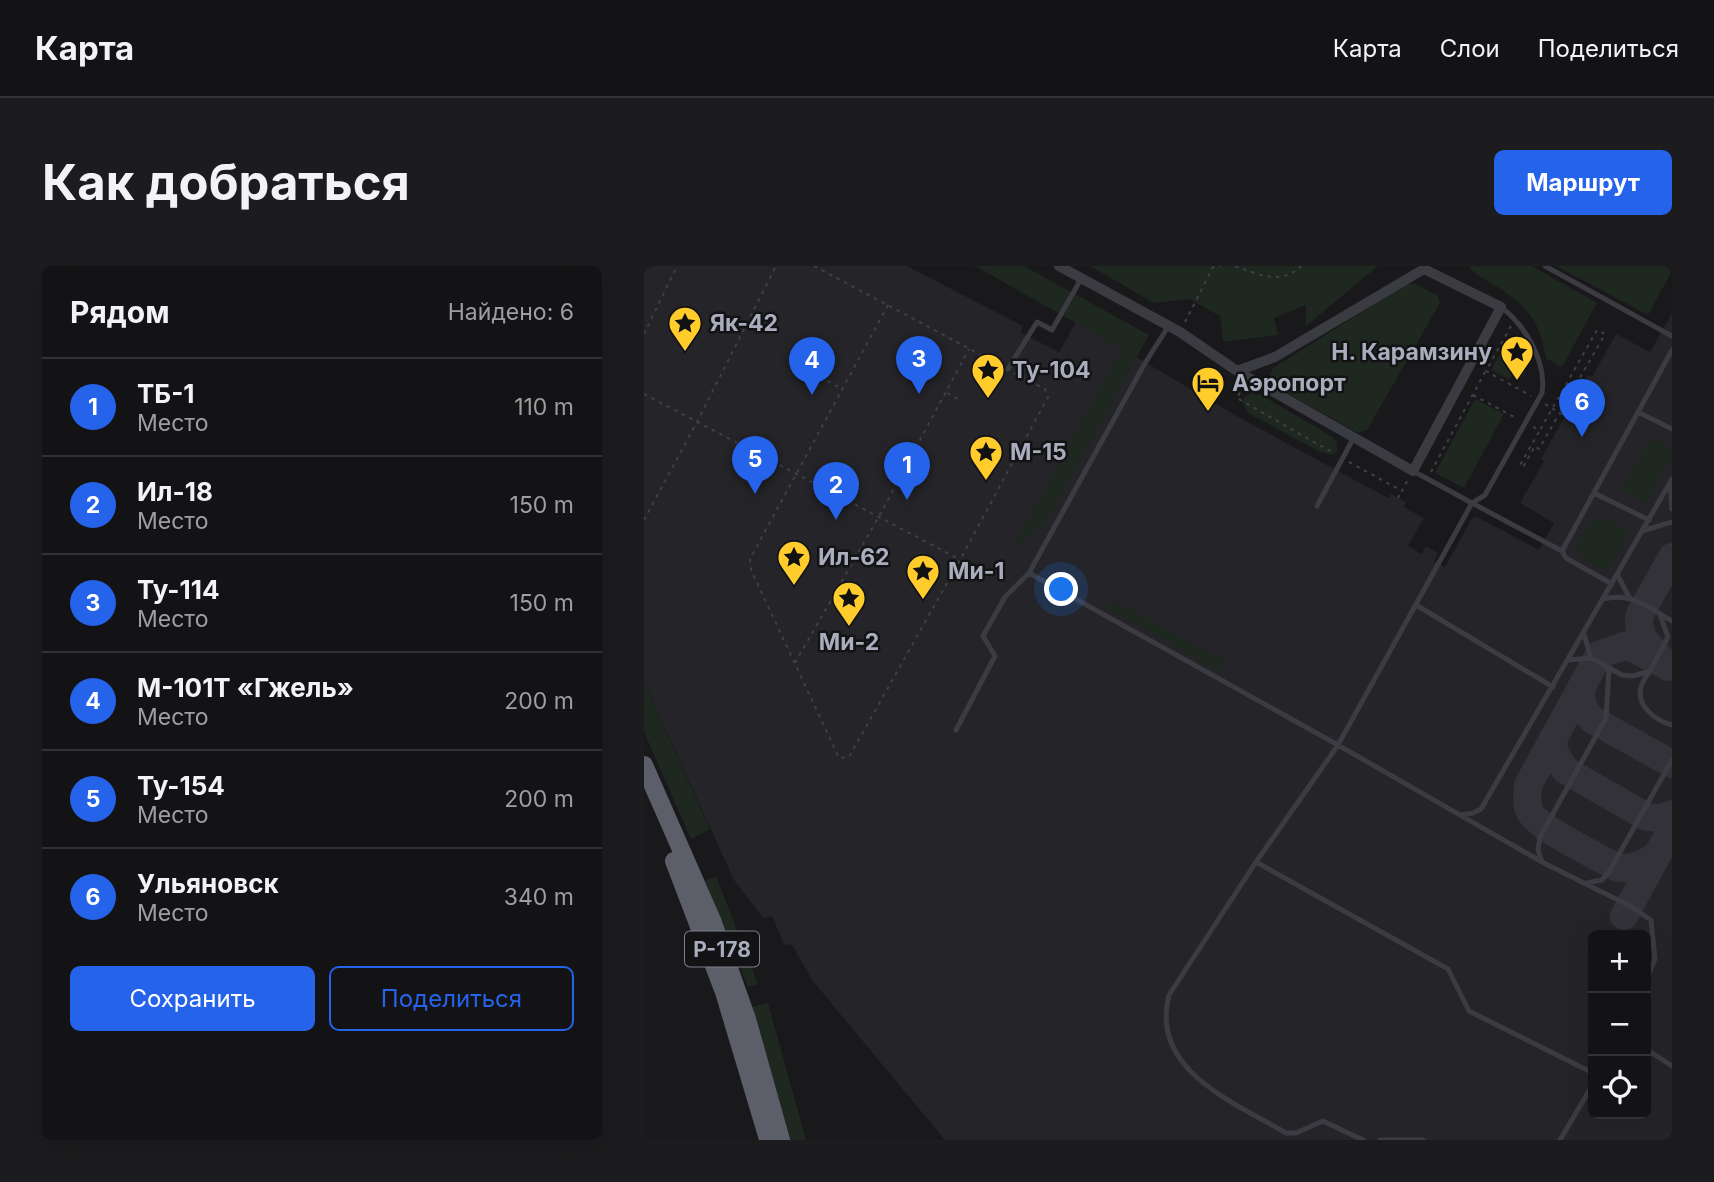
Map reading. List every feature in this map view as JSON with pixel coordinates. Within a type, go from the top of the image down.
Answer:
[{"type":"highway","name":"Р-178","points":[[644,765],[712,920],[747,1019],[780,1140]]},
{"type":"highway","name":"Р-178","points":[[644,794],[673,859],[724,992],[768,1140]]},
{"type":"street","points":[[1059,266],[1180,332],[1237,371],[1413,471],[1501,307],[1426,267],[1275,357],[1237,371]]},
{"type":"lane","points":[[1545,266],[1672,336]]},
{"type":"lane","points":[[1007,369],[1037,322],[1052,330],[1081,279]]},
{"type":"lane","points":[[1363,1140],[1323,1121],[1296,1133],[1286,1133],[1197,1079],[1175,1054],[1166,1027],[1165,1009],[1169,995],[1256,862],[1338,745],[1472,503],[1485,495],[1538,400],[1543,389],[1541,370],[1529,341],[1515,319],[1501,307]]},
{"type":"lane","points":[[956,730],[995,656],[983,636],[1005,597],[1029,573],[1145,363],[1168,327]]},
{"type":"lane","points":[[1562,551],[1672,350]]},
{"type":"lane","points":[[1638,412],[1672,429]]},
{"type":"lane","points":[[1317,506],[1354,437]]},
{"type":"lane","points":[[1413,471],[1562,551],[1566,558],[1612,584]]},
{"type":"lane","points":[[1671,481],[1672,509]]},
{"type":"lane","points":[[1459,815],[1481,809],[1671,481]]},
{"type":"lane","points":[[1594,493],[1648,520]]},
{"type":"lane","points":[[1642,531],[1672,522]]},
{"type":"lane","points":[[1029,573],[1542,862],[1630,906],[1651,920],[1656,959],[1651,970]]},
{"type":"lane","points":[[1617,575],[1629,597]]},
{"type":"lane","points":[[1603,599],[1629,597],[1672,621]]},
{"type":"lane","points":[[1416,605],[1553,687]]},
{"type":"lane","points":[[1660,615],[1670,636],[1641,688],[1642,701],[1647,711],[1670,726]]},
{"type":"lane","points":[[1584,633],[1591,658]]},
{"type":"lane","points":[[1569,660],[1591,658],[1622,675]]},
{"type":"lane","points":[[1542,862],[1538,850],[1539,837],[1606,718],[1609,668]]},
{"type":"lane","points":[[1608,680],[1614,676],[1633,677],[1650,671]]},
{"type":"lane","points":[[1579,882],[1591,884],[1602,880],[1609,872],[1672,760]]},
{"type":"lane","points":[[1256,862],[1448,969],[1469,1012],[1588,1071]]},
{"type":"lane","points":[[1651,1052],[1672,1066]]},
{"type":"lane","points":[[1560,1140],[1588,1092]]},
{"type":"lane","points":[[1380,1140],[1423,1140]]},
{"type":"path","points":[[644,334],[677,266]]},
{"type":"path","points":[[644,520],[776,266]]},
{"type":"path","points":[[814,266],[888,305],[1045,389],[1048,397],[849,757],[839,758],[751,570],[750,558],[888,305]]},
{"type":"path","points":[[1180,332],[1213,267],[1221,266]]},
{"type":"path","points":[[1235,266],[1271,279],[1293,273],[1300,266]]},
{"type":"path","points":[[1427,479],[1515,319]]},
{"type":"path","points":[[1597,330],[1605,334],[1576,384],[1543,443],[1539,449],[1535,446],[1523,467],[1520,465],[1597,330]]},
{"type":"path","points":[[795,664],[970,349]]},
{"type":"path","points":[[798,364],[842,389]]},
{"type":"path","points":[[1486,371],[1565,416]]},
{"type":"path","points":[[1249,377],[1237,398],[1402,491]]},
{"type":"path","points":[[1568,380],[1576,384]]},
{"type":"path","points":[[946,393],[961,401]]},
{"type":"path","points":[[644,394],[960,560]]},
{"type":"path","points":[[1473,395],[1540,430]]},
{"type":"path","points":[[1535,438],[1543,443]]},
{"type":"path","points":[[908,463],[923,471]]},
{"type":"path","points":[[1398,498],[1413,471]]},
{"type":"shaded area","points":[[644,266],[907,266],[1023,326],[1021,333],[1059,352],[1076,322],[1242,419],[1388,498],[1391,494],[1406,502],[1404,507],[1424,518],[1408,546],[1422,554],[1426,546],[1438,553],[1434,561],[1445,567],[1472,518],[1477,517],[1539,550],[1554,523],[1520,503],[1588,375],[1592,377],[1616,334],[1650,352],[1672,313],[1672,1140],[945,1140],[812,980],[792,945],[784,944],[772,916],[764,919],[734,880],[644,682]]},
{"type":"shaded area","points":[[975,266],[1024,266],[1149,335],[1045,524],[1022,543],[1016,541],[1122,349]]},
{"type":"shaded area","points":[[1090,266],[1378,266],[1305,327],[1306,305],[1274,318],[1278,335],[1223,342],[1220,316],[1189,299],[1154,303]]},
{"type":"shaded area","points":[[1468,266],[1532,266],[1597,303],[1562,367],[1546,358],[1536,325],[1525,309]]},
{"type":"shaded area","points":[[1556,266],[1672,266],[1672,271],[1648,315]]},
{"type":"shaded area","points":[[1406,284],[1416,284],[1438,296],[1440,303],[1367,430],[1358,433],[1273,385],[1269,376],[1273,368]]},
{"type":"shaded area","points":[[1509,338],[1523,361],[1524,377],[1515,375],[1508,379],[1491,370]]},
{"type":"shaded area","points":[[1251,393],[1261,395],[1333,437],[1337,442],[1337,452],[1332,455],[1320,452],[1248,413],[1242,402],[1245,396]]},
{"type":"shaded area","points":[[1475,399],[1504,414],[1464,488],[1435,473]]},
{"type":"shaded area","points":[[1651,438],[1672,450],[1672,457],[1646,503],[1621,489]]},
{"type":"shaded area","points":[[1606,518],[1630,532],[1608,572],[1579,555],[1576,547],[1588,523]]},
{"type":"shaded area","points":[[1110,601],[1223,660],[1224,665],[1221,669],[1215,669],[1109,609]]},
{"type":"shaded area","points":[[644,682],[710,829],[691,839],[644,732]]},
{"type":"shaded area","points":[[716,876],[758,984],[748,987],[705,881]]},
{"type":"shaded area","points":[[768,1003],[806,1140],[790,1140],[752,1007]]},
{"type":"taxiway","points":[[1662,660],[1641,634],[1639,621],[1640,614],[1672,557]]},
{"type":"taxiway","points":[[1657,855],[1639,865],[1618,868],[1557,834],[1536,819],[1530,812],[1527,792],[1528,785],[1599,655],[1627,645],[1668,667]]},
{"type":"taxiway","points":[[1581,688],[1583,706],[1593,720],[1672,764]]},
{"type":"taxiway","points":[[1553,738],[1554,751],[1565,770],[1647,817],[1660,818],[1672,814]]},
{"type":"taxiway","points":[[1624,916],[1672,828]]},
{"type":"place","name":"Як-42","points":[[685,353]]},
{"type":"place","name":"Н. Карамзину","points":[[1517,382]]},
{"type":"place","name":"Ту-114","points":[[919,394]]},
{"type":"place","name":"М-101Т «Гжель»","points":[[812,395]]},
{"type":"place","name":"Ту-104","points":[[988,400]]},
{"type":"place","name":"Аэропорт","points":[[1208,413]]},
{"type":"place","name":"Ульяновск","points":[[1582,437]]},
{"type":"place","name":"М-15","points":[[986,482]]},
{"type":"place","name":"Ту-154","points":[[755,494]]},
{"type":"place","name":"ТБ-1","points":[[907,500]]},
{"type":"place","name":"Ил-18","points":[[836,520]]},
{"type":"place","name":"Ил-62","points":[[794,587]]},
{"type":"place","name":"Ми-1","points":[[923,601]]},
{"type":"place","name":"Ми-2","points":[[849,628]]}]
